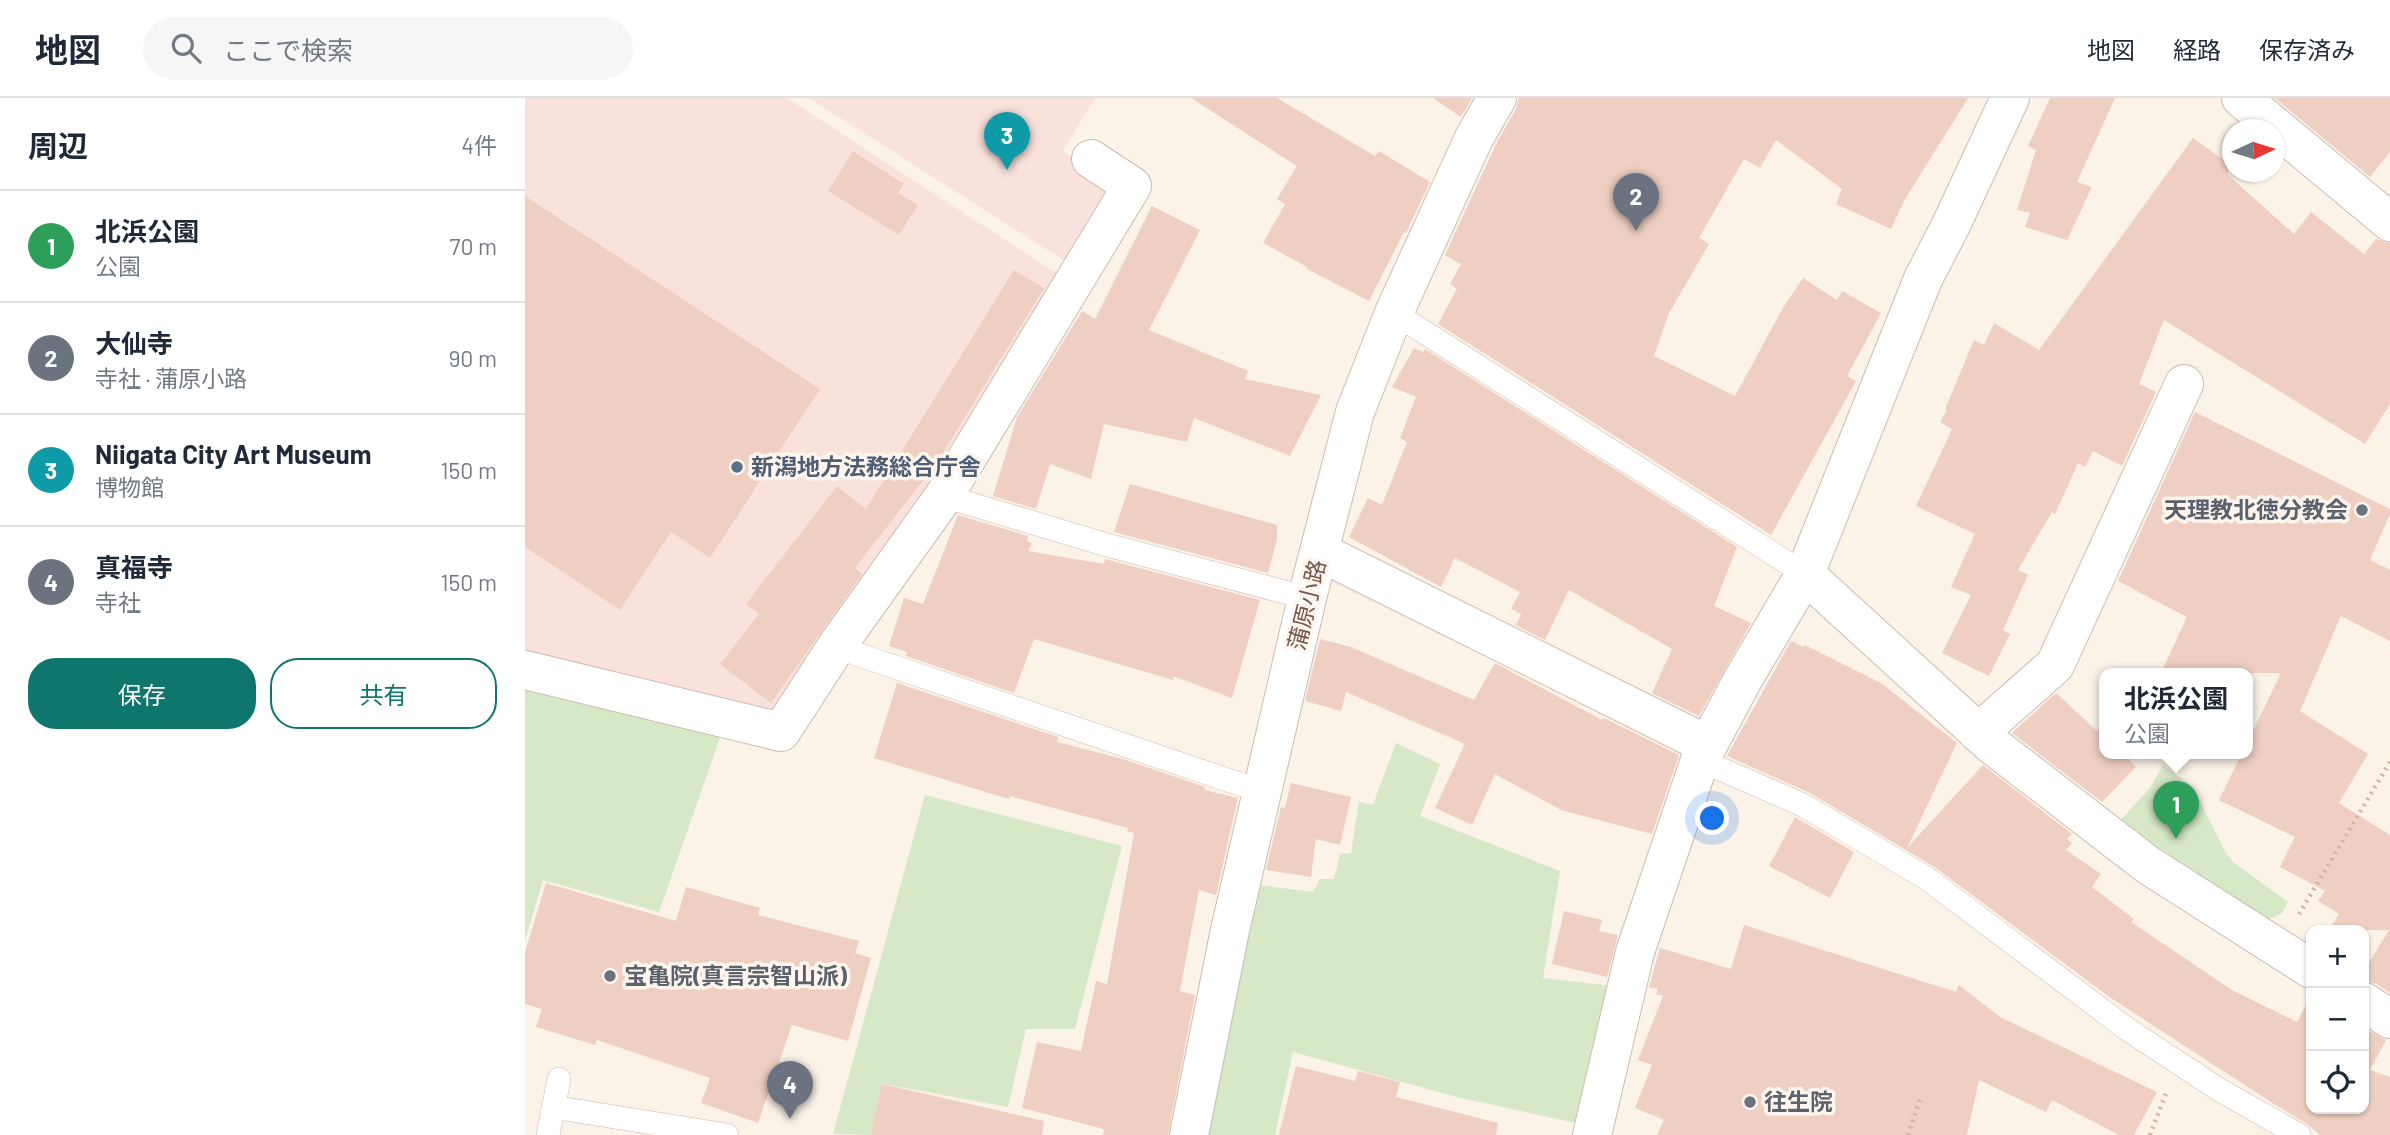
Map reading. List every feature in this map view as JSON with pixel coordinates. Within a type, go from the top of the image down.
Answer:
[{"type":"street","name":"蒲原小路","points":[[1189,1135],[1230,930],[1307,598],[1355,412],[1394,313],[1474,138],[1497,98]]},
{"type":"street","points":[[1592,1135],[1635,952],[1703,752],[1805,574],[1923,279],[2010,98]]},
{"type":"street","points":[[2241,98],[2390,222]]},
{"type":"street","points":[[525,670],[781,732],[836,647],[944,496],[1132,186],[1091,159]]},
{"type":"street","points":[[1978,733],[2055,665],[2184,384]]},
{"type":"street","points":[[1320,552],[1703,752]]},
{"type":"street","points":[[1805,574],[1978,733],[2148,865],[2306,966]]},
{"type":"street","points":[[2369,1005],[2390,1019]]},
{"type":"lane","points":[[1394,313],[1805,574]]},
{"type":"lane","points":[[944,496],[1107,545],[1307,598]]},
{"type":"lane","points":[[836,647],[1263,792]]},
{"type":"lane","points":[[1703,752],[1803,805],[1926,878],[2127,1029],[2218,1089],[2299,1135]]},
{"type":"lane","points":[[548,1135],[559,1079]]},
{"type":"lane","points":[[554,1107],[727,1135]]},
{"type":"path","points":[[2278,948],[2390,762]]},
{"type":"path","points":[[2150,1135],[2178,1062]]},
{"type":"path","points":[[1907,1135],[1921,1096]]},
{"type":"shaded area","name":"新潟地方法務総合庁舎","points":[[525,98],[787,98],[1070,282],[781,721],[525,651]]},
{"type":"shaded area","points":[[809,98],[1095,98],[1063,151],[1117,190],[1068,263]]},
{"type":"green space","points":[[525,689],[721,735],[659,912],[543,880],[525,941]]},
{"type":"green space","points":[[1396,743],[1440,764],[1420,816],[1560,871],[1543,978],[1613,986],[1576,1123],[1457,1097],[1293,1052],[1275,1135],[1201,1135],[1251,884],[1313,892],[1320,879],[1334,879],[1340,854],[1351,853],[1359,802],[1373,805]]},
{"type":"green space","points":[[2163,765],[2193,787],[2225,852],[2233,862],[2288,902],[2282,913],[2264,922],[2115,826],[2150,788]]},
{"type":"green space","points":[[925,795],[1122,846],[1075,1029],[1026,1029],[1008,1107],[883,1084],[871,1135],[833,1134]]},
{"type":"building","points":[[1191,98],[1277,98],[1375,156],[1379,151],[1430,182],[1369,301],[1263,243],[1285,204],[1277,199],[1297,166]]},
{"type":"building","points":[[1433,98],[1472,98],[1461,117]]},
{"type":"building","points":[[1519,98],[1968,98],[1904,201],[1891,229],[1836,204],[1842,189],[1776,140],[1760,168],[1744,159],[1699,238],[1709,244],[1669,313],[1654,356],[1735,396],[1783,308],[1803,278],[1837,300],[1842,291],[1881,313],[1847,376],[1856,381],[1771,535],[1438,324],[1457,289],[1450,284],[1461,264],[1445,255]]},
{"type":"building","points":[[2050,98],[2115,98],[2077,182],[2092,187],[2067,240],[2025,227],[2030,213],[2017,210],[2036,150],[2028,146]]},
{"type":"building","points":[[2275,98],[2390,98],[2390,152],[2370,177]]},
{"type":"building","points":[[2193,138],[2222,159],[2222,182],[2236,182],[2294,234],[2311,212],[2364,254],[2376,239],[2390,243],[2390,404],[2365,444],[2164,320],[2139,384],[2156,392],[2122,466],[2093,451],[2085,467],[2078,463],[2055,514],[2052,512],[2018,570],[2028,575],[2003,630],[2010,634],[1989,676],[1942,653],[1971,595],[1951,587],[1975,534],[1916,506],[1952,429],[1940,422],[1974,340],[1984,345],[1994,323],[2039,350]]},
{"type":"building","points":[[853,151],[904,184],[898,193],[918,205],[899,235],[828,191]]},
{"type":"building","points":[[525,196],[820,389],[710,558],[671,532],[620,610],[525,547]]},
{"type":"building","points":[[1152,206],[1200,230],[1149,330],[1248,371],[1245,379],[1321,395],[1290,456],[1194,418],[1187,442],[1104,424],[1091,479],[1050,464],[1036,509],[993,496],[1017,417],[1082,311],[1095,319]]},
{"type":"building","points":[[1014,270],[1044,288],[938,461],[855,568],[862,574],[771,703],[720,664],[759,614],[746,604],[837,486],[866,509]]},
{"type":"building","points":[[1414,348],[1423,352],[1425,349],[1737,547],[1714,606],[1751,623],[1699,716],[1652,693],[1672,649],[1569,590],[1545,640],[1516,625],[1521,614],[1511,609],[1520,592],[1455,558],[1441,587],[1349,537],[1368,498],[1382,505],[1407,442],[1400,438],[1416,397],[1392,387]]},
{"type":"building","points":[[2195,412],[2390,509],[2370,560],[2390,570],[2390,641],[2341,616],[2300,711],[2368,754],[2339,803],[2390,835],[2390,993],[2369,982],[2369,963],[2389,930],[2369,930],[2369,925],[2332,925],[2339,914],[2318,901],[2325,891],[2280,867],[2295,837],[2219,800],[2239,759],[2253,759],[2253,731],[2281,673],[2253,673],[2253,668],[2163,668],[2187,617],[2118,581]]},
{"type":"building","points":[[1130,484],[1277,525],[1277,539],[1268,573],[1114,532]]},
{"type":"building","points":[[958,515],[1028,536],[1027,541],[1032,543],[1028,551],[1104,564],[1105,559],[1260,600],[1232,698],[1173,676],[1173,680],[1034,639],[1014,693],[906,656],[907,652],[889,646],[904,598],[923,604]]},
{"type":"building","points":[[1320,639],[1351,647],[1474,700],[1495,663],[1602,720],[1604,718],[1679,755],[1652,834],[1561,810],[1495,774],[1472,825],[1435,808],[1465,744],[1346,692],[1341,711],[1305,701]]},
{"type":"building","points":[[1791,641],[1804,647],[1805,645],[1881,683],[1957,743],[1907,848],[1983,765],[2072,834],[2067,839],[2072,843],[2066,850],[2101,874],[2092,887],[2134,919],[2131,922],[2232,990],[2297,1022],[2306,1005],[2306,1114],[2369,1114],[2369,1031],[2386,1040],[2370,1070],[2390,1077],[2390,1135],[2320,1135],[2306,1123],[2111,998],[1933,866],[1810,793],[1727,756]]},
{"type":"building","points":[[897,683],[1058,737],[1057,742],[1123,759],[1205,787],[1204,790],[1238,798],[1216,895],[1199,890],[1180,991],[1195,995],[1168,1135],[1103,1135],[1104,1129],[1022,1108],[1037,1042],[1081,1051],[1096,981],[1107,984],[1134,833],[1127,831],[1128,828],[1010,796],[1009,799],[874,758]]},
{"type":"building","points":[[2056,693],[2097,731],[2099,729],[2099,759],[2129,759],[2136,767],[2102,802],[2012,733]]},
{"type":"building","points":[[1291,783],[1351,797],[1340,845],[1316,839],[1311,877],[1266,870],[1281,807],[1285,808]]},
{"type":"building","points":[[1795,817],[1854,852],[1830,898],[1769,866]]},
{"type":"building","points":[[546,883],[676,921],[686,887],[760,908],[758,915],[859,941],[855,953],[871,958],[848,1041],[792,1025],[758,1123],[701,1103],[710,1078],[597,1040],[595,1045],[536,1027],[542,1009],[525,1004],[525,952]]},
{"type":"building","points":[[1564,911],[1602,920],[1599,931],[1618,935],[1607,977],[1552,964]]},
{"type":"building","points":[[1744,925],[1956,992],[1959,985],[2000,1017],[2157,1092],[2134,1135],[2119,1135],[2052,1100],[2046,1112],[1979,1080],[1967,1135],[1657,1135],[1664,1120],[1635,1108],[1652,1065],[1638,1060],[1663,996],[1656,994],[1658,989],[1649,987],[1660,948],[1731,969]]},
{"type":"building","points":[[1296,1066],[1355,1081],[1358,1071],[1400,1082],[1396,1097],[1498,1123],[1496,1135],[1279,1135]]},
{"type":"building","points":[[882,1084],[1044,1121],[1042,1135],[871,1135]]},
{"type":"place","name":"Niigata City Art Museum","points":[[1007,170]]},
{"type":"place","name":"大仙寺","points":[[1636,231]]},
{"type":"place","name":"新潟地方法務総合庁舎","points":[[737,467]]},
{"type":"place","name":"天理教北徳分教会","points":[[2362,510]]},
{"type":"place","name":"北浜公園","points":[[2176,839]]},
{"type":"place","name":"宝亀院(真言宗智山派)","points":[[610,976]]},
{"type":"place","name":"往生院","points":[[1750,1102]]},
{"type":"place","name":"真福寺","points":[[790,1119]]}]
